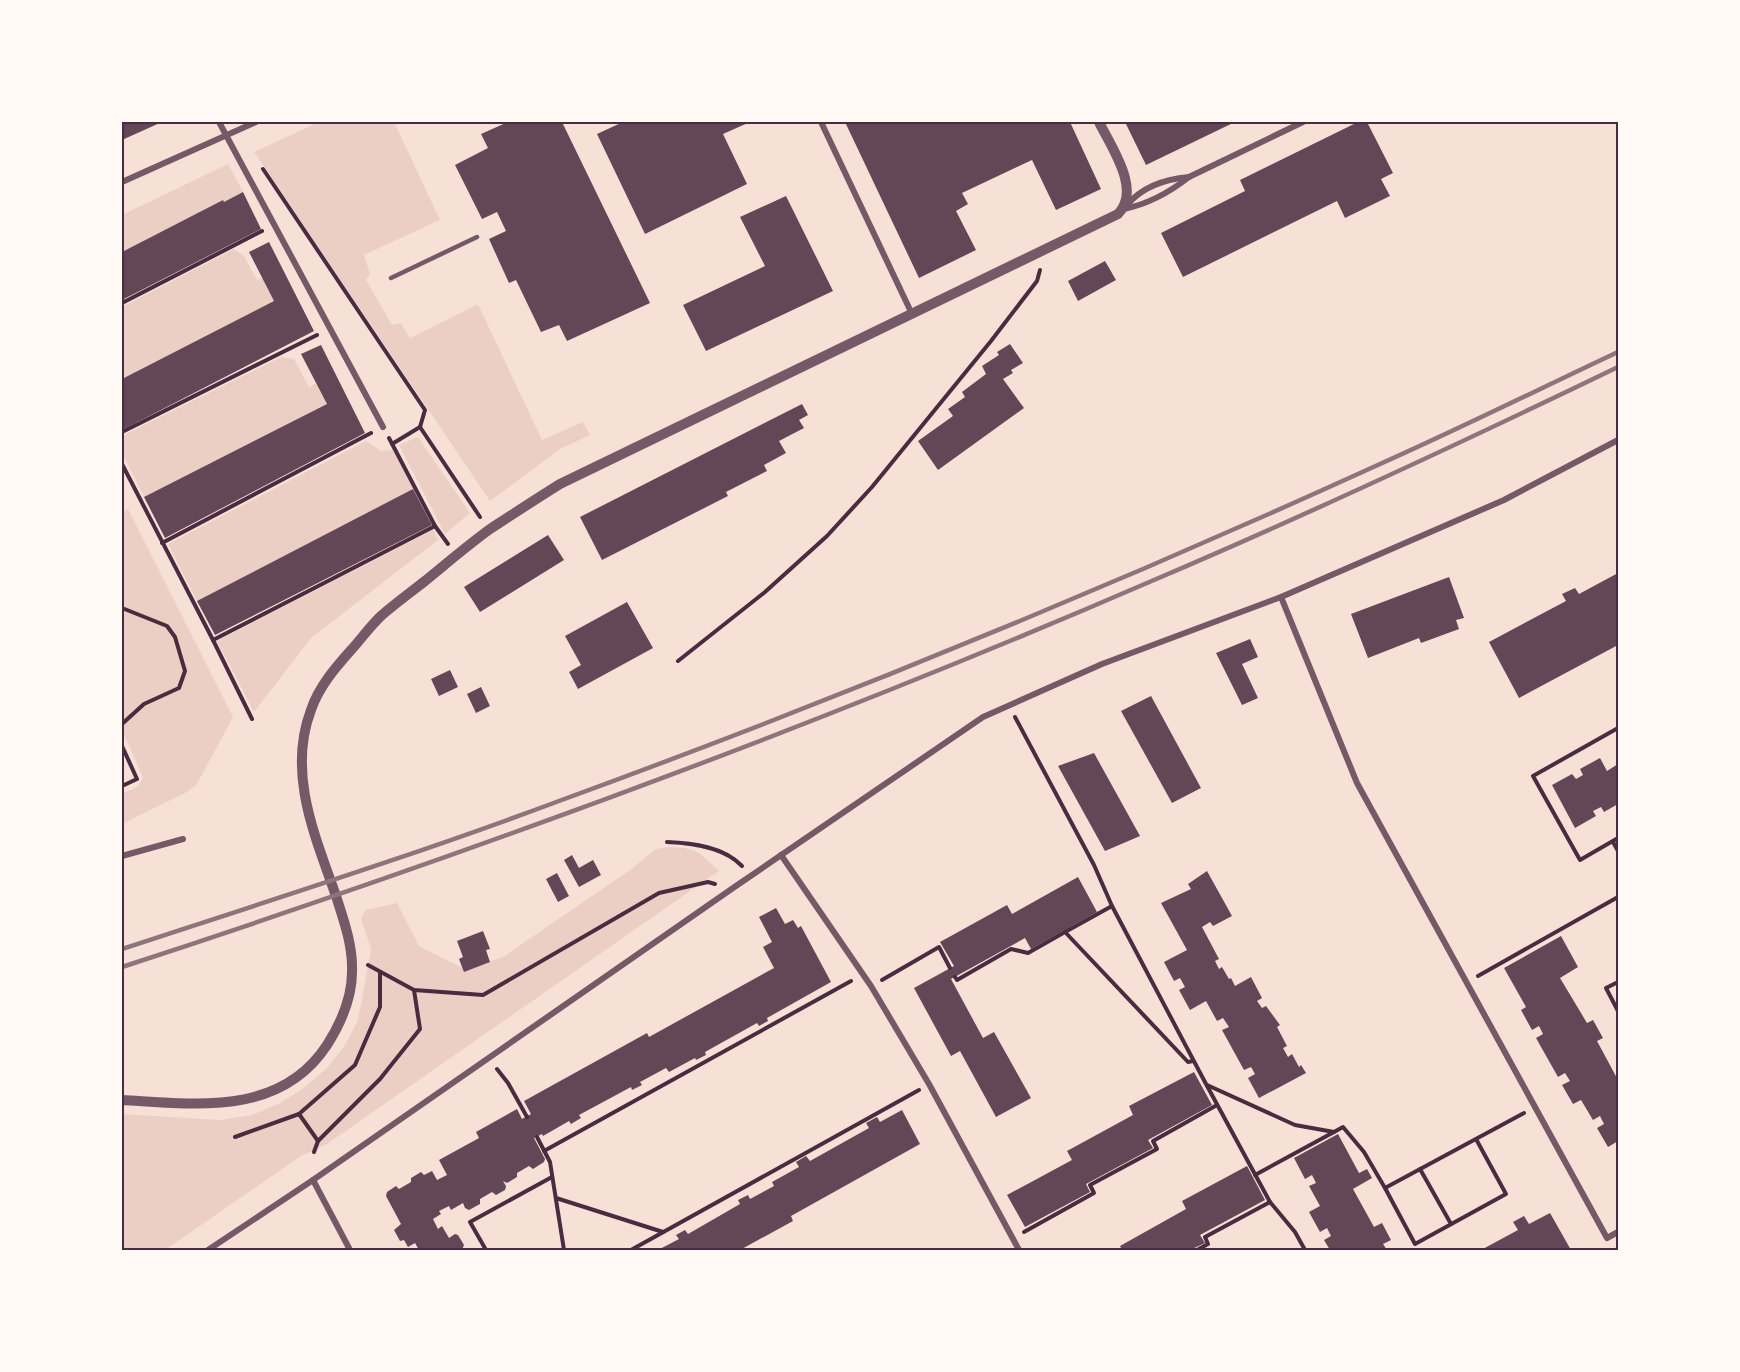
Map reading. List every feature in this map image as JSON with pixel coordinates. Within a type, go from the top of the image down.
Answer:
[{"type":"street","points":[[219,122],[383,427]]},
{"type":"street","points":[[122,183],[256,122]]},
{"type":"street","points":[[821,122],[912,315]]},
{"type":"street","points":[[1099,122],[1127,182],[1128,196],[1124,209]]},
{"type":"street","points":[[1124,209],[1139,206],[1174,189],[1189,177],[1303,122]]},
{"type":"street","points":[[122,1100],[202,1104],[250,1099],[273,1092],[308,1067],[323,1051],[341,1020],[351,987],[352,957],[340,908],[305,802],[301,767],[302,749],[310,710],[319,692],[331,673],[381,616],[489,531],[560,484],[1110,219],[1124,209],[1135,195],[1170,178],[1189,177]]},
{"type":"street","points":[[208,1251],[983,717],[1102,664],[1281,597],[1504,500],[1618,440]]},
{"type":"street","points":[[1281,597],[1357,783],[1607,1238],[1618,1232]]},
{"type":"street","points":[[122,856],[183,838]]},
{"type":"street","points":[[781,855],[871,986],[929,1084],[1019,1251]]},
{"type":"street","points":[[313,1180],[350,1251]]},
{"type":"lane","points":[[391,278],[477,237]]},
{"type":"path","points":[[257,160],[425,410],[420,427],[392,444],[435,526],[456,556]]},
{"type":"path","points":[[122,303],[275,224]]},
{"type":"path","points":[[678,661],[800,562],[872,487],[1037,281],[1045,251]]},
{"type":"path","points":[[122,432],[329,329]]},
{"type":"path","points":[[162,543],[383,427]]},
{"type":"path","points":[[420,427],[489,531]]},
{"type":"path","points":[[122,465],[252,719]]},
{"type":"path","points":[[213,640],[435,526]]},
{"type":"path","points":[[122,608],[167,626],[175,637],[185,671],[179,688],[144,704],[122,724]]},
{"type":"path","points":[[1008,706],[1094,865],[1112,906],[1255,1175],[1270,1202],[1295,1232],[1305,1251]]},
{"type":"path","points":[[1618,728],[1533,776],[1580,860],[1618,838]]},
{"type":"path","points":[[122,746],[137,779],[122,786]]},
{"type":"path","points":[[667,842],[689,843],[734,857],[751,875]]},
{"type":"path","points":[[1613,842],[1618,851]]},
{"type":"path","points":[[352,957],[414,990],[483,995],[659,893],[708,882],[733,888]]},
{"type":"path","points":[[1467,982],[1618,897]]},
{"type":"path","points":[[955,977],[957,980],[1011,950],[1028,953],[1112,906]]},
{"type":"path","points":[[1065,932],[1188,1062],[1194,1060]]},
{"type":"path","points":[[871,986],[939,948],[950,968]]},
{"type":"path","points":[[544,1151],[863,974]]},
{"type":"path","points":[[1618,982],[1606,988],[1618,1011]]},
{"type":"path","points":[[314,1152],[318,1141],[380,1079],[420,1029],[414,990]]},
{"type":"path","points":[[488,1058],[508,1083],[527,1117]]},
{"type":"path","points":[[631,1251],[929,1084]]},
{"type":"path","points":[[1206,1084],[1295,1125],[1334,1132]]},
{"type":"path","points":[[1012,1238],[1094,1193],[1090,1185],[1157,1149],[1153,1142],[1217,1105]]},
{"type":"path","points":[[1385,1188],[1535,1107]]},
{"type":"path","points":[[299,1114],[318,1141]]},
{"type":"path","points":[[1255,1175],[1343,1127],[1364,1152],[1415,1244],[1506,1194],[1476,1139]]},
{"type":"path","points":[[537,1137],[550,1162],[564,1251]]},
{"type":"path","points":[[1420,1169],[1452,1224]]},
{"type":"path","points":[[486,1251],[470,1222],[552,1176]]},
{"type":"path","points":[[556,1198],[664,1232]]},
{"type":"path","points":[[1197,1251],[1208,1244],[1205,1238],[1270,1202]]},
{"type":"shaded area","points":[[319,122],[394,122],[440,220],[364,255],[370,274],[366,280],[392,325],[401,323],[410,338],[478,304],[542,440],[583,422],[590,435],[560,449],[490,501],[254,152]]},
{"type":"shaded area","points":[[228,164],[243,192],[122,252],[122,215]]},
{"type":"shaded area","points":[[234,249],[244,256],[257,280],[263,278],[274,301],[122,379],[122,307]]},
{"type":"shaded area","points":[[281,357],[294,359],[309,387],[316,383],[327,404],[144,497],[122,453],[122,436]]},
{"type":"shaded area","points":[[418,437],[470,513],[445,534],[399,445]]},
{"type":"shaded area","points":[[366,441],[381,451],[393,450],[413,489],[197,601],[168,544]]},
{"type":"shaded area","points":[[128,509],[233,717],[197,784],[187,792],[122,824],[122,794],[137,787],[143,778],[122,730],[122,513]]},
{"type":"shaded area","points":[[433,530],[438,540],[311,638],[254,712],[217,641]]},
{"type":"shaded area","points":[[685,848],[696,852],[719,871],[327,1144],[301,1156],[165,1250],[122,1250],[122,1114],[220,1120],[252,1115],[280,1103],[301,1090],[327,1068],[345,1045],[358,1020],[371,949],[361,918],[366,910],[397,903],[419,946],[461,967],[470,968],[503,957],[630,870],[656,849]]},
{"type":"building","points":[[122,122],[162,122],[122,140]]},
{"type":"building","points":[[508,122],[562,122],[650,303],[567,341],[559,325],[541,332],[516,280],[509,283],[489,239],[506,231],[497,212],[482,219],[455,165],[488,148],[481,134]]},
{"type":"building","points":[[623,122],[750,122],[723,134],[747,184],[645,234],[597,134]]},
{"type":"building","points":[[845,122],[1070,122],[1101,189],[1056,210],[1032,160],[962,193],[968,204],[956,211],[976,250],[919,278]]},
{"type":"building","points":[[1125,122],[1235,122],[1146,165]]},
{"type":"building","points":[[1358,122],[1367,122],[1393,173],[1381,179],[1390,196],[1345,218],[1337,201],[1183,277],[1161,233],[1245,191],[1240,180]]},
{"type":"building","points":[[243,192],[261,229],[122,300],[122,252]]},
{"type":"building","points":[[786,196],[833,291],[706,351],[683,305],[765,266],[740,217]]},
{"type":"building","points":[[269,242],[314,331],[122,430],[122,379],[274,301],[249,252]]},
{"type":"building","points":[[1105,261],[1116,280],[1078,301],[1068,281]]},
{"type":"building","points":[[1010,344],[1023,363],[1011,370],[1013,373],[1003,379],[1024,408],[938,470],[918,441],[953,416],[948,409],[965,397],[962,392],[986,374],[982,366],[999,355],[997,352]]},
{"type":"building","points":[[321,345],[365,433],[165,538],[144,497],[327,404],[301,354]]},
{"type":"building","points":[[802,404],[808,415],[799,420],[804,428],[779,441],[786,453],[764,465],[767,471],[726,492],[728,496],[602,560],[580,517]]},
{"type":"building","points":[[413,489],[432,525],[215,635],[197,601]]},
{"type":"building","points":[[548,535],[564,560],[480,612],[464,587]]},
{"type":"building","points":[[1618,573],[1618,645],[1519,698],[1489,642],[1566,601],[1562,594],[1575,588],[1579,594]]},
{"type":"building","points":[[1449,577],[1464,618],[1456,620],[1459,629],[1421,643],[1419,638],[1368,658],[1351,614]]},
{"type":"building","points":[[627,602],[653,648],[578,689],[569,672],[581,665],[565,636]]},
{"type":"building","points":[[1250,639],[1258,657],[1242,664],[1258,698],[1242,705],[1216,653]]},
{"type":"building","points":[[450,670],[458,687],[439,696],[431,679]]},
{"type":"building","points":[[481,687],[490,706],[476,713],[467,694]]},
{"type":"building","points":[[1151,696],[1201,788],[1172,803],[1121,711]]},
{"type":"building","points":[[1094,753],[1140,836],[1105,851],[1058,766]]},
{"type":"building","points":[[1600,758],[1607,771],[1618,764],[1618,804],[1604,812],[1601,807],[1593,811],[1596,816],[1575,828],[1552,785],[1572,774],[1576,779],[1583,775],[1580,769]]},
{"type":"building","points":[[572,855],[579,868],[593,860],[601,875],[579,887],[564,860]]},
{"type":"building","points":[[1207,871],[1232,916],[1213,926],[1210,922],[1202,927],[1219,959],[1215,961],[1219,969],[1222,967],[1229,979],[1231,978],[1235,986],[1251,977],[1262,998],[1257,1001],[1262,1008],[1266,1006],[1280,1025],[1277,1027],[1287,1046],[1283,1048],[1288,1057],[1292,1054],[1299,1067],[1301,1065],[1306,1073],[1259,1098],[1248,1078],[1255,1074],[1251,1067],[1244,1070],[1222,1030],[1229,1027],[1223,1018],[1217,1021],[1206,1001],[1190,1010],[1179,990],[1185,987],[1180,978],[1174,981],[1164,962],[1187,950],[1161,903],[1191,889],[1188,884]]},
{"type":"building","points":[[557,873],[569,896],[558,902],[546,879]]},
{"type":"building","points":[[1078,877],[1097,912],[1031,949],[1025,938],[951,979],[983,1038],[994,1032],[1031,1098],[996,1117],[960,1051],[951,1056],[914,988],[954,966],[940,942],[1007,905],[1012,914]]},
{"type":"building","points":[[776,908],[785,924],[793,920],[798,928],[801,926],[831,982],[767,1018],[768,1021],[759,1026],[757,1023],[705,1052],[706,1055],[696,1060],[695,1058],[669,1072],[666,1068],[640,1082],[642,1085],[632,1090],[631,1087],[579,1115],[581,1118],[571,1124],[569,1121],[543,1136],[542,1134],[534,1138],[545,1159],[544,1162],[533,1169],[529,1166],[507,1183],[503,1181],[506,1186],[505,1190],[496,1195],[492,1192],[480,1199],[480,1204],[469,1210],[463,1203],[451,1210],[449,1206],[439,1211],[441,1214],[433,1219],[438,1229],[442,1226],[449,1238],[455,1234],[458,1235],[464,1245],[462,1250],[419,1250],[415,1243],[408,1247],[404,1240],[400,1241],[394,1230],[401,1224],[386,1196],[387,1192],[396,1186],[399,1189],[411,1182],[411,1178],[421,1172],[424,1175],[432,1171],[437,1180],[447,1175],[439,1160],[479,1138],[476,1132],[517,1109],[522,1119],[531,1114],[524,1101],[647,1033],[649,1037],[774,968],[763,947],[772,942],[759,917]]},
{"type":"building","points":[[483,931],[490,949],[486,950],[490,962],[464,972],[459,959],[463,957],[457,941]]},
{"type":"building","points":[[1561,936],[1578,967],[1560,978],[1587,1023],[1593,1020],[1603,1038],[1597,1041],[1618,1080],[1618,1141],[1608,1147],[1597,1128],[1604,1124],[1600,1116],[1593,1120],[1581,1100],[1573,1104],[1562,1085],[1570,1081],[1565,1073],[1558,1077],[1536,1038],[1543,1034],[1539,1026],[1532,1030],[1521,1010],[1526,1007],[1504,968]]},
{"type":"building","points":[[1194,1072],[1212,1105],[1148,1140],[1153,1148],[1086,1184],[1090,1192],[1025,1227],[1007,1195],[1072,1160],[1067,1151],[1133,1115],[1129,1106]]},
{"type":"building","points":[[902,1110],[920,1144],[791,1216],[793,1221],[740,1250],[658,1250],[679,1239],[676,1235],[685,1230],[688,1234],[740,1204],[738,1200],[748,1195],[750,1199],[774,1186],[772,1182],[799,1167],[796,1162],[806,1156],[810,1161],[869,1128],[866,1123],[877,1117],[880,1122]]},
{"type":"building","points":[[1338,1134],[1359,1173],[1367,1169],[1372,1178],[1353,1189],[1374,1227],[1382,1223],[1391,1240],[1383,1244],[1387,1250],[1330,1250],[1324,1240],[1331,1236],[1327,1228],[1320,1232],[1309,1212],[1320,1206],[1309,1186],[1316,1183],[1312,1175],[1305,1179],[1294,1158]]},
{"type":"building","points":[[1247,1166],[1265,1200],[1200,1235],[1205,1243],[1190,1250],[1122,1250],[1120,1246],[1186,1209],[1182,1201]]},
{"type":"building","points":[[1550,1213],[1571,1250],[1481,1250],[1518,1230],[1513,1222],[1524,1216],[1529,1224]]},
{"type":"railway","points":[[122,949],[505,821],[866,684],[1068,601],[1269,514],[1432,441],[1618,352]]},
{"type":"railway","points":[[122,967],[513,833],[642,786],[900,686],[1271,529],[1618,367]]}]
